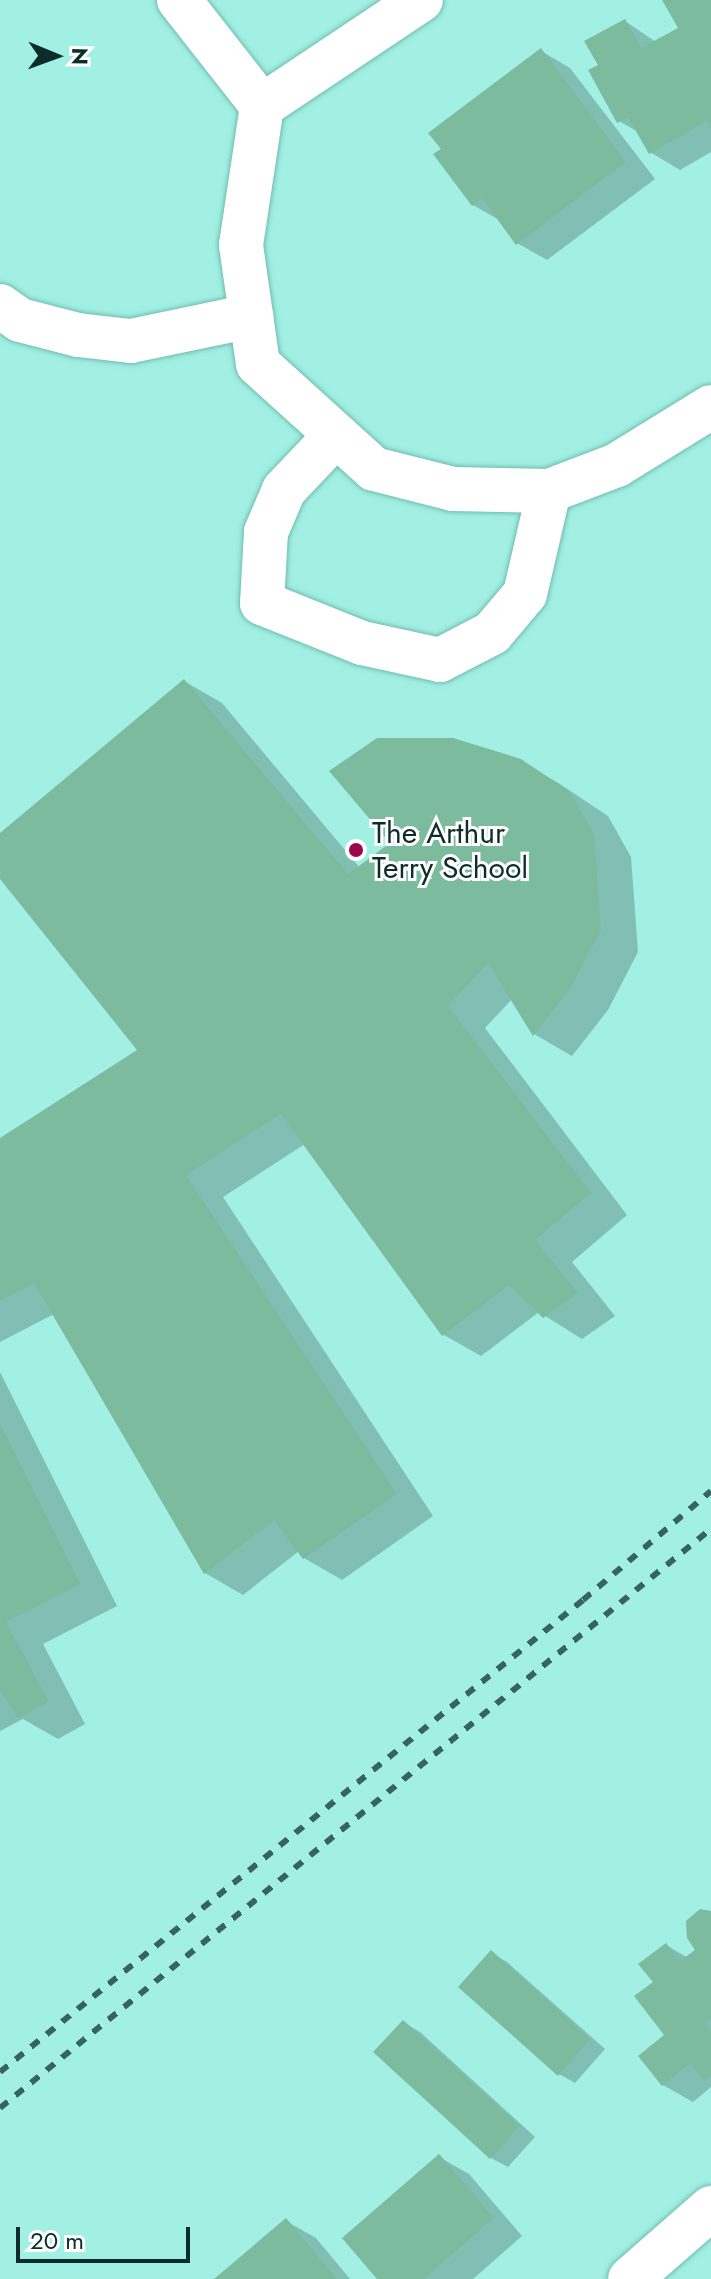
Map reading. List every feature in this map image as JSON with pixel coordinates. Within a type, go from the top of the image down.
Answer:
[{"type":"street","points":[[179,0],[262,106],[241,245],[258,364],[374,469],[453,489],[549,491],[617,465],[711,407]]},
{"type":"street","points":[[262,106],[421,0]]},
{"type":"street","points":[[0,306],[20,320],[78,335],[131,341],[251,316]]},
{"type":"street","points":[[336,435],[284,490],[266,532],[262,603],[362,643],[440,660],[492,633],[525,594],[549,491]]},
{"type":"street","points":[[630,2279],[711,2208]]},
{"type":"building","points":[[662,0],[711,0],[711,129],[707,121],[649,154],[628,117],[617,123],[588,70],[598,65],[584,41],[625,19],[641,48],[678,28]]},
{"type":"building","points":[[541,48],[626,162],[516,245],[482,198],[472,206],[433,154],[441,149],[428,133]]},
{"type":"building","points":[[184,679],[348,874],[390,843],[329,771],[377,738],[453,738],[521,759],[570,792],[594,834],[601,930],[570,989],[533,1036],[488,963],[448,1006],[591,1193],[535,1240],[578,1293],[543,1318],[509,1285],[442,1336],[281,1114],[186,1175],[397,1494],[303,1559],[274,1520],[204,1574],[34,1283],[0,1301],[0,1138],[137,1050],[0,879],[0,833]]},
{"type":"building","points":[[0,1424],[80,1584],[6,1622],[49,1702],[18,1718],[0,1690]]},
{"type":"building","points":[[700,1909],[711,1911],[711,2018],[705,2023],[711,2031],[711,2075],[704,2081],[690,2063],[662,2086],[638,2056],[664,2035],[634,1996],[653,1982],[638,1964],[666,1943],[680,1961],[695,1950],[687,1938],[686,1921]]},
{"type":"building","points":[[491,1950],[590,2039],[558,2076],[458,1987]]},
{"type":"building","points":[[403,2020],[520,2126],[490,2159],[373,2052]]},
{"type":"building","points":[[439,2154],[494,2218],[424,2279],[377,2279],[342,2238]]},
{"type":"building","points":[[286,2218],[337,2279],[214,2279]]},
{"type":"railway","points":[[0,2072],[583,1600],[711,1491]]},
{"type":"railway","points":[[0,2108],[711,1529]]},
{"type":"place","name":"The Arthur Terry School","points":[[356,850]]}]
